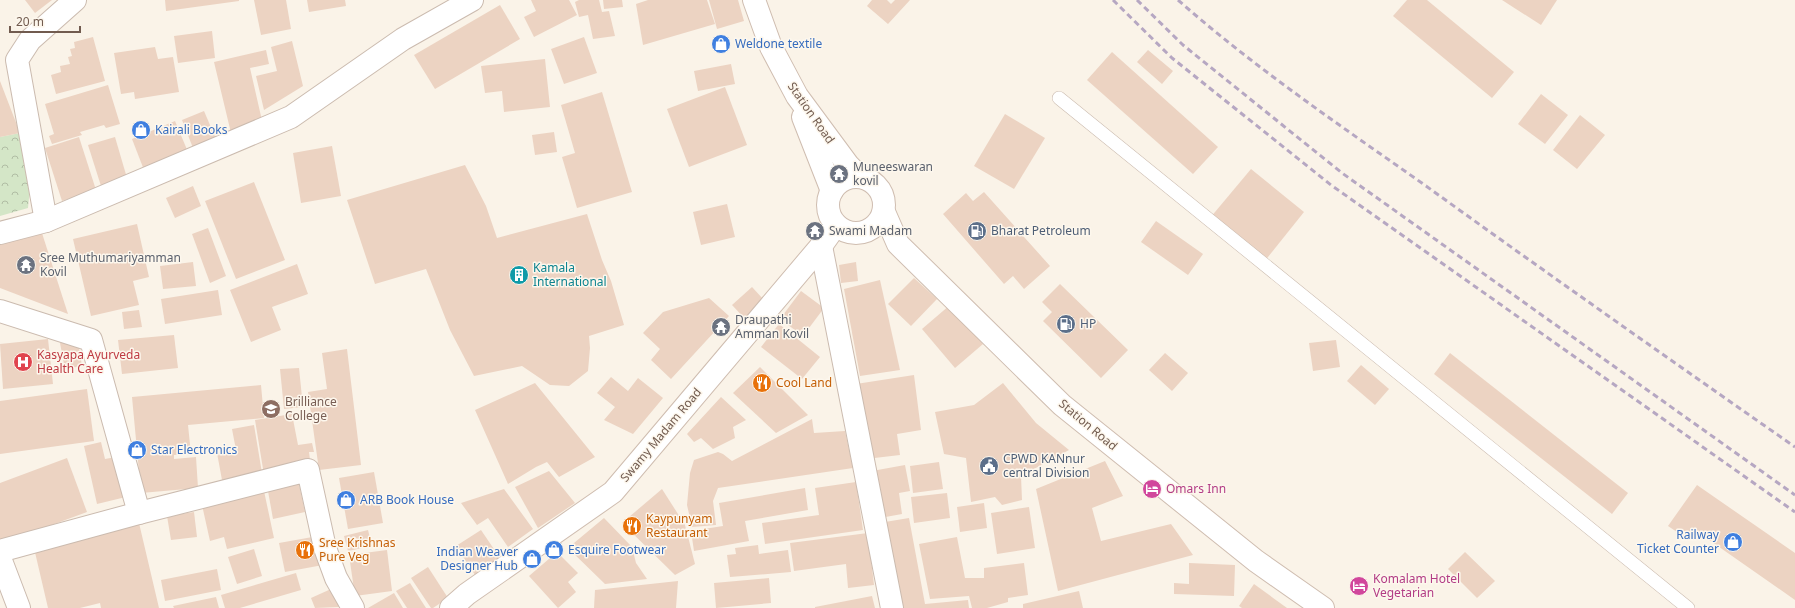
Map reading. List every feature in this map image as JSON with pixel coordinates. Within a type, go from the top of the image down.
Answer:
[{"type":"street","points":[[46,221],[17,60],[10,55],[30,40],[75,0]]},
{"type":"street","points":[[0,233],[46,221],[291,117],[403,40],[472,0]]},
{"type":"street","name":"Station Road","points":[[754,0],[771,47],[797,96],[848,166],[860,177]]},
{"type":"street","points":[[797,96],[806,128],[832,191]]},
{"type":"street","points":[[850,177],[860,177],[873,182],[882,193],[885,202],[884,212],[874,227],[866,232],[857,234],[848,232],[836,225],[829,213],[828,204],[832,191],[842,181],[850,177]]},
{"type":"street","name":"Station Road","points":[[884,212],[898,244],[1062,404],[1256,561],[1324,608]]},
{"type":"street","name":"Swamy Madam Road","points":[[451,608],[467,594],[613,492],[821,246],[836,225]]},
{"type":"street","points":[[866,232],[898,244]]},
{"type":"street","points":[[821,246],[892,608]]},
{"type":"street","points":[[0,310],[91,340],[139,513]]},
{"type":"street","points":[[0,551],[139,513],[308,470],[325,548],[336,578],[353,608]]},
{"type":"street","points":[[0,558],[19,608]]},
{"type":"lane","points":[[1059,98],[1671,603],[1688,608]]},
{"type":"green space","points":[[20,133],[30,188],[28,208],[0,216],[0,137]]},
{"type":"building","points":[[25,0],[52,0],[35,13]]},
{"type":"building","points":[[165,0],[239,0],[239,1],[166,11]]},
{"type":"building","points":[[254,0],[286,0],[291,29],[261,35]]},
{"type":"building","points":[[307,0],[345,0],[346,6],[309,12]]},
{"type":"building","points":[[531,0],[569,0],[577,15],[534,37],[524,17],[536,11]]},
{"type":"building","points":[[579,0],[599,0],[602,12],[609,11],[615,36],[593,39],[588,15],[579,17],[575,2]]},
{"type":"building","points":[[603,0],[622,0],[623,7],[604,9]]},
{"type":"building","points":[[648,0],[707,0],[715,24],[643,45],[636,4]]},
{"type":"building","points":[[709,0],[738,0],[744,21],[717,29]]},
{"type":"building","points":[[872,0],[887,0],[891,4],[895,0],[910,0],[888,24],[867,6]]},
{"type":"building","points":[[1407,0],[1427,0],[1514,72],[1492,98],[1393,16]]},
{"type":"building","points":[[1502,0],[1557,0],[1541,25]]},
{"type":"building","points":[[500,5],[520,39],[435,89],[414,55]]},
{"type":"building","points":[[212,31],[215,58],[178,63],[174,36]]},
{"type":"building","points":[[93,37],[105,81],[56,94],[51,75],[61,72],[60,66],[70,64],[68,57],[72,56],[70,49],[75,48],[74,42]]},
{"type":"building","points":[[584,37],[597,73],[564,84],[551,49]]},
{"type":"building","points":[[292,41],[303,86],[264,110],[256,76],[277,71],[271,47]]},
{"type":"building","points":[[155,47],[158,59],[173,57],[179,92],[135,99],[134,92],[121,94],[114,53]]},
{"type":"building","points":[[266,50],[269,64],[250,68],[263,125],[231,133],[214,62]]},
{"type":"building","points":[[1148,50],[1173,71],[1162,84],[1137,62]]},
{"type":"building","points":[[1112,52],[1218,147],[1193,174],[1087,80]]},
{"type":"building","points":[[545,59],[550,107],[504,112],[502,91],[485,93],[481,66]]},
{"type":"building","points":[[731,64],[735,84],[698,91],[694,71]]},
{"type":"building","points":[[0,81],[20,133],[0,137]]},
{"type":"building","points":[[108,85],[120,124],[106,128],[104,125],[80,132],[82,135],[52,144],[49,136],[54,134],[45,104]]},
{"type":"building","points":[[725,87],[747,145],[689,167],[667,109]]},
{"type":"building","points":[[602,92],[632,192],[577,208],[562,157],[575,153],[561,105]]},
{"type":"building","points":[[1541,94],[1568,115],[1545,144],[1518,124]]},
{"type":"building","points":[[204,111],[216,139],[193,148],[182,120]]},
{"type":"building","points":[[1005,114],[1045,138],[1014,189],[974,166]]},
{"type":"building","points":[[1580,115],[1605,135],[1577,169],[1553,150]]},
{"type":"building","points":[[175,121],[188,152],[144,170],[132,139]]},
{"type":"building","points":[[554,132],[557,152],[535,155],[532,135]]},
{"type":"building","points":[[79,137],[96,190],[62,201],[45,148]]},
{"type":"building","points":[[115,137],[127,178],[101,186],[88,145]]},
{"type":"building","points":[[332,146],[341,196],[301,203],[293,153]]},
{"type":"building","name":"Kamala International","points":[[465,165],[486,206],[497,238],[587,214],[602,260],[611,281],[624,325],[589,336],[590,348],[588,371],[569,386],[550,385],[522,366],[474,376],[450,330],[426,269],[375,284],[347,200]]},
{"type":"building","points":[[1251,169],[1304,212],[1264,262],[1210,218]]},
{"type":"building","points":[[254,182],[285,260],[236,279],[205,201]]},
{"type":"building","points":[[193,186],[201,206],[175,218],[166,198]]},
{"type":"building","points":[[984,192],[1050,266],[1024,289],[1013,276],[1004,284],[943,214],[966,193],[973,201]]},
{"type":"building","points":[[727,204],[735,237],[701,245],[693,212]]},
{"type":"building","points":[[1156,221],[1203,254],[1188,275],[1141,242]]},
{"type":"building","points":[[137,224],[149,277],[133,281],[139,305],[91,316],[73,239]]},
{"type":"building","points":[[208,228],[226,276],[210,283],[192,234]]},
{"type":"building","name":"Sree Muthumariyamman Kovil","points":[[41,230],[68,314],[0,288],[0,242]]},
{"type":"building","points":[[193,262],[196,286],[163,289],[160,266]]},
{"type":"building","points":[[856,262],[858,281],[841,283],[839,265]]},
{"type":"building","points":[[297,264],[308,294],[272,307],[281,330],[251,342],[230,290]]},
{"type":"building","points":[[914,278],[937,299],[911,326],[888,304]]},
{"type":"building","points":[[880,280],[900,370],[860,376],[844,289]]},
{"type":"building","points":[[1060,284],[1128,350],[1101,378],[1043,321],[1052,312],[1042,302]]},
{"type":"building","points":[[752,287],[765,301],[746,320],[732,305]]},
{"type":"building","points":[[218,290],[222,315],[165,324],[161,299]]},
{"type":"building","points":[[801,291],[824,308],[803,336],[780,319]]},
{"type":"building","points":[[709,298],[729,316],[671,379],[651,360],[660,349],[643,333],[663,312]]},
{"type":"building","points":[[950,305],[983,344],[955,368],[922,329]]},
{"type":"building","points":[[139,310],[142,327],[124,329],[122,312]]},
{"type":"building","points":[[779,324],[820,357],[802,379],[761,347]]},
{"type":"building","points":[[174,335],[178,368],[122,374],[118,340]]},
{"type":"building","points":[[48,339],[53,384],[3,389],[0,344]]},
{"type":"building","points":[[1336,340],[1340,367],[1313,371],[1309,343]]},
{"type":"building","points":[[78,341],[82,366],[65,369],[60,343]]},
{"type":"building","points":[[347,349],[361,465],[319,470],[308,392],[327,389],[322,353]]},
{"type":"building","points":[[1165,353],[1188,373],[1172,391],[1149,370]]},
{"type":"building","points":[[1450,353],[1628,493],[1612,514],[1434,374]]},
{"type":"building","points":[[1361,365],[1389,389],[1375,405],[1347,381]]},
{"type":"building","points":[[760,367],[808,415],[776,433],[733,393]]},
{"type":"building","points":[[299,368],[303,407],[284,409],[280,369]]},
{"type":"building","points":[[914,375],[921,430],[897,434],[900,455],[866,459],[856,384]]},
{"type":"building","points":[[611,377],[628,391],[638,378],[663,398],[633,434],[604,420],[615,407],[597,393]]},
{"type":"building","points":[[535,383],[595,457],[559,477],[547,462],[508,484],[475,410]]},
{"type":"building","points":[[1003,383],[1036,423],[1069,450],[1021,476],[1022,500],[1002,505],[995,497],[971,502],[966,458],[944,454],[935,412],[974,405]]},
{"type":"building","points":[[261,385],[264,418],[188,425],[191,454],[174,455],[174,459],[196,457],[198,488],[141,493],[132,397]]},
{"type":"building","points":[[87,389],[94,441],[0,454],[0,401]]},
{"type":"building","points":[[721,397],[746,420],[733,427],[735,438],[713,449],[701,438],[694,442],[687,434]]},
{"type":"building","points":[[292,414],[298,445],[312,443],[314,452],[309,452],[311,468],[264,475],[255,420]]},
{"type":"building","points":[[812,419],[814,433],[845,431],[853,468],[718,488],[713,501],[716,525],[692,527],[687,505],[690,473],[694,460],[718,452],[732,461]]},
{"type":"building","points":[[254,425],[262,473],[222,480],[217,453],[236,450],[232,429]]},
{"type":"building","points":[[101,442],[105,459],[121,456],[130,496],[97,504],[84,446]]},
{"type":"building","points":[[67,458],[87,512],[0,544],[0,483]]},
{"type":"building","points":[[1105,461],[1123,496],[1092,508],[1101,541],[1171,524],[1193,555],[1058,591],[1036,489]]},
{"type":"building","points":[[939,462],[943,489],[913,493],[910,466]]},
{"type":"building","points":[[905,465],[910,491],[899,493],[902,514],[880,518],[872,471]]},
{"type":"building","points":[[549,471],[575,503],[538,528],[515,487]]},
{"type":"building","points":[[374,472],[383,523],[348,529],[339,478]]},
{"type":"building","points":[[856,482],[863,530],[765,544],[762,523],[819,515],[815,488]]},
{"type":"building","points":[[299,484],[305,512],[273,519],[268,491]]},
{"type":"building","points":[[1697,485],[1795,553],[1795,600],[1692,528],[1686,538],[1668,526]]},
{"type":"building","points":[[805,488],[808,510],[745,521],[749,541],[694,551],[691,531],[723,526],[719,503]]},
{"type":"building","points":[[504,489],[533,529],[508,547],[488,518],[477,525],[461,503]]},
{"type":"building","points":[[662,489],[685,525],[695,564],[675,575],[622,523]]},
{"type":"building","points":[[264,491],[274,538],[227,549],[224,537],[210,541],[202,505]]},
{"type":"building","points":[[947,493],[950,518],[914,523],[911,497]]},
{"type":"building","points":[[984,503],[987,528],[960,532],[957,507]]},
{"type":"building","points":[[1029,507],[1035,548],[997,554],[991,513]]},
{"type":"building","points":[[194,512],[197,537],[171,540],[167,516]]},
{"type":"building","points":[[604,518],[632,547],[636,563],[647,579],[605,584],[568,548]]},
{"type":"building","points":[[909,518],[925,604],[968,600],[969,608],[900,608],[885,522]]},
{"type":"building","points":[[139,523],[159,608],[101,608],[100,603],[80,608],[48,608],[34,548]]},
{"type":"building","points":[[368,530],[372,546],[348,551],[344,536]]},
{"type":"building","points":[[481,530],[504,564],[479,581],[456,546]]},
{"type":"building","points":[[868,533],[874,585],[848,588],[846,564],[794,571],[790,543]]},
{"type":"building","points":[[318,536],[323,565],[285,572],[279,543]]},
{"type":"building","points":[[957,537],[965,578],[984,578],[984,568],[1024,563],[1028,595],[1008,598],[1008,602],[987,608],[972,608],[969,596],[930,599],[919,544]]},
{"type":"building","points":[[758,545],[759,554],[788,550],[791,572],[730,577],[727,555],[736,554],[735,548]]},
{"type":"building","points":[[254,549],[262,576],[237,584],[228,557]]},
{"type":"building","points":[[387,550],[392,591],[355,596],[349,555]]},
{"type":"building","points":[[557,552],[578,573],[568,582],[576,592],[558,608],[529,576]]},
{"type":"building","points":[[1465,552],[1495,581],[1477,598],[1448,569]]},
{"type":"building","points":[[1189,563],[1235,565],[1234,596],[1174,594],[1174,583],[1189,584]]},
{"type":"building","points":[[428,567],[448,598],[433,608],[431,608],[411,578]]},
{"type":"building","points":[[217,569],[221,590],[165,601],[161,580]]},
{"type":"building","points":[[296,573],[301,590],[240,608],[225,608],[221,595]]},
{"type":"building","points":[[769,578],[771,603],[716,608],[714,583]]},
{"type":"building","points":[[678,581],[676,608],[594,608],[595,590]]},
{"type":"building","points":[[410,583],[426,608],[407,608],[396,591]]},
{"type":"building","points":[[1254,584],[1287,608],[1242,608],[1239,606]]},
{"type":"building","points":[[331,589],[339,607],[315,608],[311,598]]},
{"type":"building","points":[[1079,591],[1083,608],[1023,608],[1023,604]]},
{"type":"building","points":[[394,593],[403,608],[368,608]]},
{"type":"building","points":[[872,596],[875,608],[815,608],[815,607]]},
{"type":"building","points":[[216,597],[219,608],[174,608],[173,606]]},
{"type":"railway","points":[[1113,0],[1172,58],[1331,185],[1795,512]]},
{"type":"railway","points":[[1137,0],[1183,45],[1342,173],[1795,495]]},
{"type":"railway","points":[[1178,0],[1237,49],[1330,119],[1795,447]]},
{"type":"place","name":"Weldone textile","points":[[721,44]]},
{"type":"place","name":"Kairali Books","points":[[141,130]]},
{"type":"place","name":"Muneeswaran kovil","points":[[839,174]]},
{"type":"place","name":"Swami Madam","points":[[815,231]]},
{"type":"place","name":"Bharat Petroleum","points":[[977,231]]},
{"type":"place","name":"Sree Muthumariyamman Kovil","points":[[26,265]]},
{"type":"place","name":"Kamala International","points":[[519,275]]},
{"type":"place","name":"HP","points":[[1066,324]]},
{"type":"place","name":"Draupathi Amman Kovil","points":[[721,327]]},
{"type":"place","name":"Kasyapa Ayurveda Health Care","points":[[23,362]]},
{"type":"place","name":"Cool Land","points":[[762,383]]},
{"type":"place","name":"Brilliance College","points":[[271,409]]},
{"type":"place","name":"Star Electronics","points":[[137,450]]},
{"type":"place","name":"CPWD KANnur central Division","points":[[989,466]]},
{"type":"place","name":"Omars Inn","points":[[1152,489]]},
{"type":"place","name":"ARB Book House","points":[[346,500]]},
{"type":"place","name":"Kaypunyam Restaurant","points":[[632,526]]},
{"type":"place","name":"Railway Ticket Counter","points":[[1733,542]]},
{"type":"place","name":"Sree Krishnas Pure Veg","points":[[305,550]]},
{"type":"place","name":"Esquire Footwear","points":[[554,550]]},
{"type":"place","name":"Indian Weaver Designer Hub","points":[[532,559]]},
{"type":"place","name":"Komalam Hotel Vegetarian","points":[[1359,586]]}]
